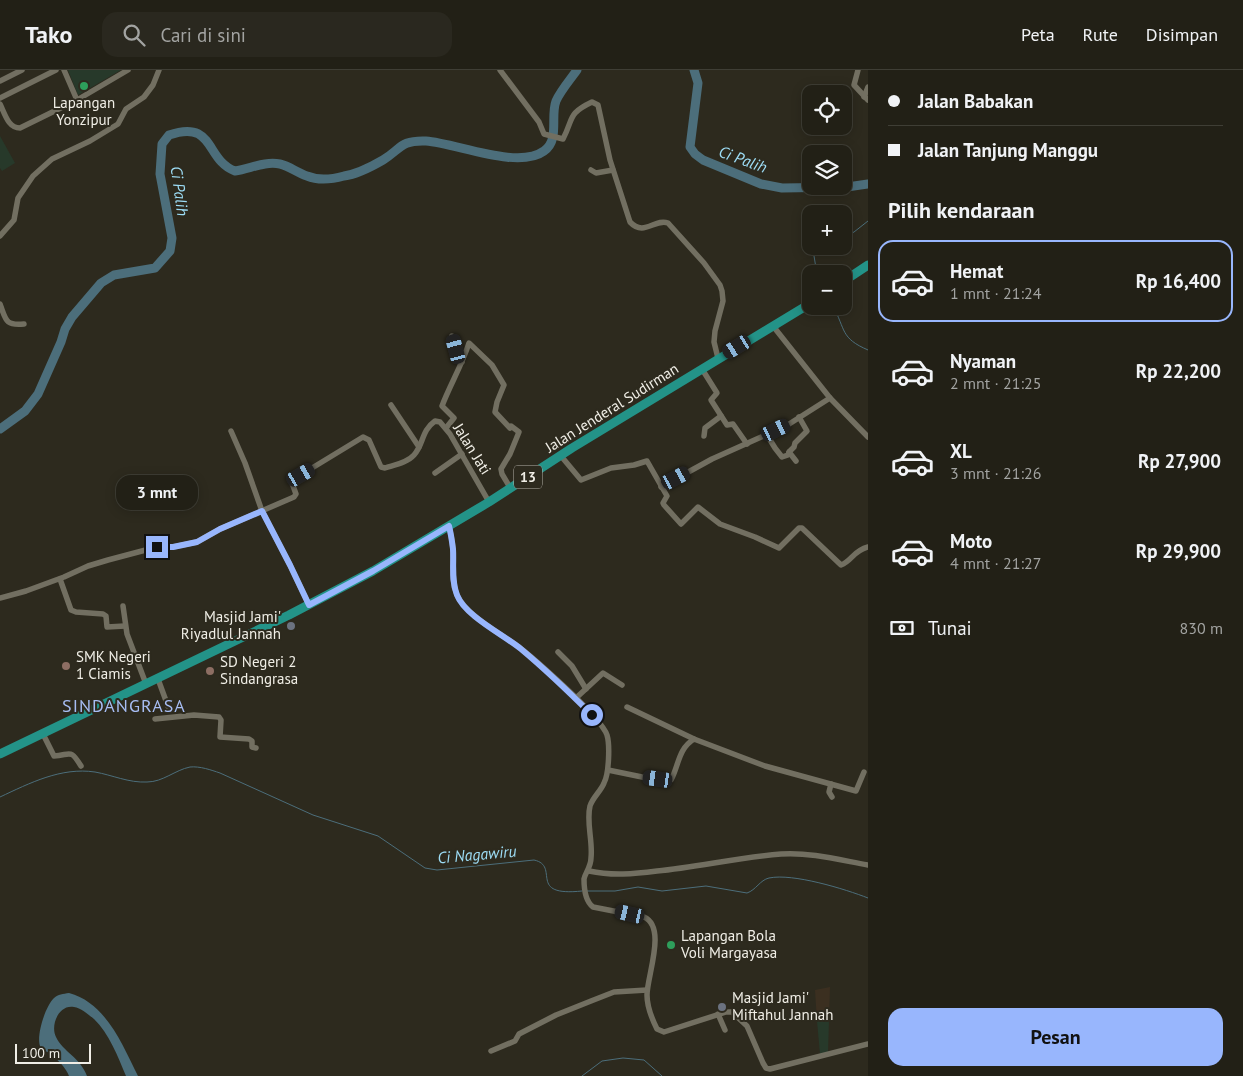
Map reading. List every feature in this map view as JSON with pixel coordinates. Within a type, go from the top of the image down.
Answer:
[{"type":"highway","points":[[852,276],[868,265]]},
{"type":"highway","name":"Jalan Jenderal Sudirman","points":[[0,754],[309,605],[373,571],[489,502],[572,448],[802,308]]},
{"type":"street","points":[[0,81],[22,70]]},
{"type":"street","points":[[0,98],[56,70]]},
{"type":"street","points":[[64,70],[77,100]]},
{"type":"street","points":[[0,104],[10,125],[16,128],[77,100],[128,70]]},
{"type":"street","points":[[0,236],[14,220],[18,198],[33,176],[52,159],[90,141],[118,124],[123,112],[144,97],[153,85],[159,70]]},
{"type":"street","points":[[500,70],[539,122],[544,134],[564,138],[570,118],[580,108],[592,102],[598,104],[613,170],[632,225],[647,228],[660,222],[668,223],[704,263],[720,285],[723,302],[714,342],[718,358]]},
{"type":"street","points":[[858,70],[854,85],[866,98]]},
{"type":"street","points":[[866,98],[868,87]]},
{"type":"street","points":[[591,170],[596,173],[613,170]]},
{"type":"street","points":[[0,304],[8,323],[14,325],[24,324]]},
{"type":"street","points":[[773,326],[830,398],[868,437]]},
{"type":"street","points":[[452,336],[462,362]]},
{"type":"street","points":[[446,428],[454,418],[442,404],[469,343],[492,365],[504,385],[495,412],[507,426],[510,428],[511,426],[519,432],[510,454],[501,469],[511,488]]},
{"type":"street","points":[[702,369],[716,393],[711,400],[727,425],[733,424],[747,444]]},
{"type":"street","points":[[661,486],[712,459],[767,435],[830,398]]},
{"type":"street","points":[[391,405],[419,447]]},
{"type":"street","points":[[704,436],[705,428],[721,416]]},
{"type":"street","points":[[767,435],[782,457],[788,455],[795,443],[808,431],[799,417]]},
{"type":"street","name":"Jalan Jati","points":[[262,511],[294,497],[296,494],[292,483],[294,479],[363,437],[369,440],[383,468],[406,461],[414,455],[424,433],[432,423],[438,421],[446,428],[489,502]]},
{"type":"street","points":[[231,432],[245,462],[262,511],[309,605]]},
{"type":"street","points":[[789,452],[796,461]]},
{"type":"street","points":[[436,473],[462,454]]},
{"type":"street","points":[[562,456],[581,480],[611,468],[647,461],[668,496],[663,502],[664,505],[681,524],[698,507],[723,525],[779,548],[800,528],[841,565],[845,564],[859,550],[868,547]]},
{"type":"street","points":[[0,598],[26,592],[88,566],[108,560],[157,547],[173,547],[197,542],[220,529],[262,511]]},
{"type":"street","points":[[449,526],[453,551],[452,568],[454,582],[460,600],[473,614],[499,635],[520,648],[576,698],[606,732],[608,738],[608,770],[604,783],[590,807],[592,846],[589,871],[585,877],[586,896],[588,903],[593,907],[644,917],[652,923],[655,932],[654,947],[647,990],[650,1012],[656,1027],[660,1031],[680,1027],[718,1014],[732,1012],[746,1024],[758,1053],[768,1069],[868,1044]]},
{"type":"street","points":[[60,579],[71,610],[103,614],[106,616],[108,627],[125,626]]},
{"type":"street","points":[[123,606],[127,634],[146,684]]},
{"type":"street","points":[[558,652],[572,666],[586,688]]},
{"type":"street","points":[[576,698],[603,674],[622,685]]},
{"type":"street","points":[[158,679],[169,709]]},
{"type":"street","points":[[627,707],[694,739],[765,766],[856,791],[864,772]]},
{"type":"street","points":[[155,719],[189,715],[219,717],[221,720],[218,737],[249,740],[252,741],[252,747],[256,748]]},
{"type":"street","points":[[43,734],[54,756],[70,752],[81,766]]},
{"type":"street","points":[[608,770],[671,780],[682,752],[686,745],[694,739]]},
{"type":"street","points":[[831,784],[829,792],[832,797]]},
{"type":"street","points":[[589,871],[629,875],[783,854],[831,858],[868,865]]},
{"type":"street","points":[[491,1051],[514,1041],[519,1034],[556,1015],[604,996],[618,991],[647,990]]},
{"type":"street","points":[[718,1014],[725,1030]]},
{"type":"shaded area","points":[[830,987],[829,1020],[817,1021],[815,990]]},
{"type":"green space","name":"Lapangan Yonzipur","points":[[68,70],[121,70],[78,95]]},
{"type":"green space","points":[[0,136],[15,163],[2,171],[0,168]]},
{"type":"green space","points":[[829,1020],[828,1052],[820,1054],[817,1021]]},
{"type":"water","points":[[69,993],[82,998],[103,1015],[119,1038],[138,1076],[126,1076],[104,1031],[94,1019],[74,1007],[69,1007],[60,1012],[55,1021],[54,1032],[59,1042],[76,1059],[87,1076],[69,1076],[60,1062],[41,1048],[39,1035],[42,1020],[48,1007],[56,997]]},
{"type":"waterway","name":"Ci Palih","points":[[0,429],[25,411],[38,394],[65,329],[72,317],[101,283],[114,275],[155,268],[170,251],[172,238],[160,174],[162,144],[169,135],[194,132],[202,136],[225,166],[235,171],[274,163],[312,178],[321,179],[335,178],[359,172],[383,160],[402,146],[417,141],[439,143],[503,157],[519,158],[533,156],[544,151],[552,141],[556,101],[577,70]]},
{"type":"waterway","name":"Ci Palih","points":[[694,70],[698,83],[690,147],[703,160],[761,184],[782,188],[847,187],[868,184]]},
{"type":"waterway","points":[[852,233],[868,221]]},
{"type":"waterway","points":[[814,255],[816,265]]},
{"type":"waterway","points":[[837,315],[848,337],[859,346],[868,350]]},
{"type":"waterway","name":"Ci Nagawiru","points":[[0,797],[46,777],[70,772],[95,772],[127,780],[147,782],[158,780],[190,767],[202,768],[220,773],[313,815],[378,836],[425,868],[437,870],[534,860],[542,863],[549,885],[555,890],[565,892],[582,891]]},
{"type":"waterway","name":"Ci Nagawiru","points":[[586,891],[615,891],[638,887],[662,891],[706,886],[747,893],[766,879],[779,877],[819,883],[868,898]]},
{"type":"waterway","points":[[582,1076],[602,1061],[623,1058],[644,1060],[662,1076]]},
{"type":"place","name":"Lapangan Yonzipur","points":[[84,86]]},
{"type":"place","name":"Masjid Jami' Riyadlul Jannah","points":[[291,626]]},
{"type":"place","name":"SMK Negeri 1 Ciamis","points":[[66,666]]},
{"type":"place","name":"SD Negeri 2 Sindangrasa","points":[[210,671]]},
{"type":"place","name":"Lapangan Bola Voli Margayasa","points":[[671,945]]},
{"type":"place","name":"Masjid Jami' Miftahul Jannah","points":[[722,1007]]},
{"type":"district","name":"SINDANGRASA","points":[[124,706]]},
{"type":"route","points":[[157,547],[173,547],[197,542],[220,529],[262,511],[309,605],[373,571],[449,526],[452,539],[454,582],[460,600],[473,614],[499,635],[520,648],[592,715]]}]
